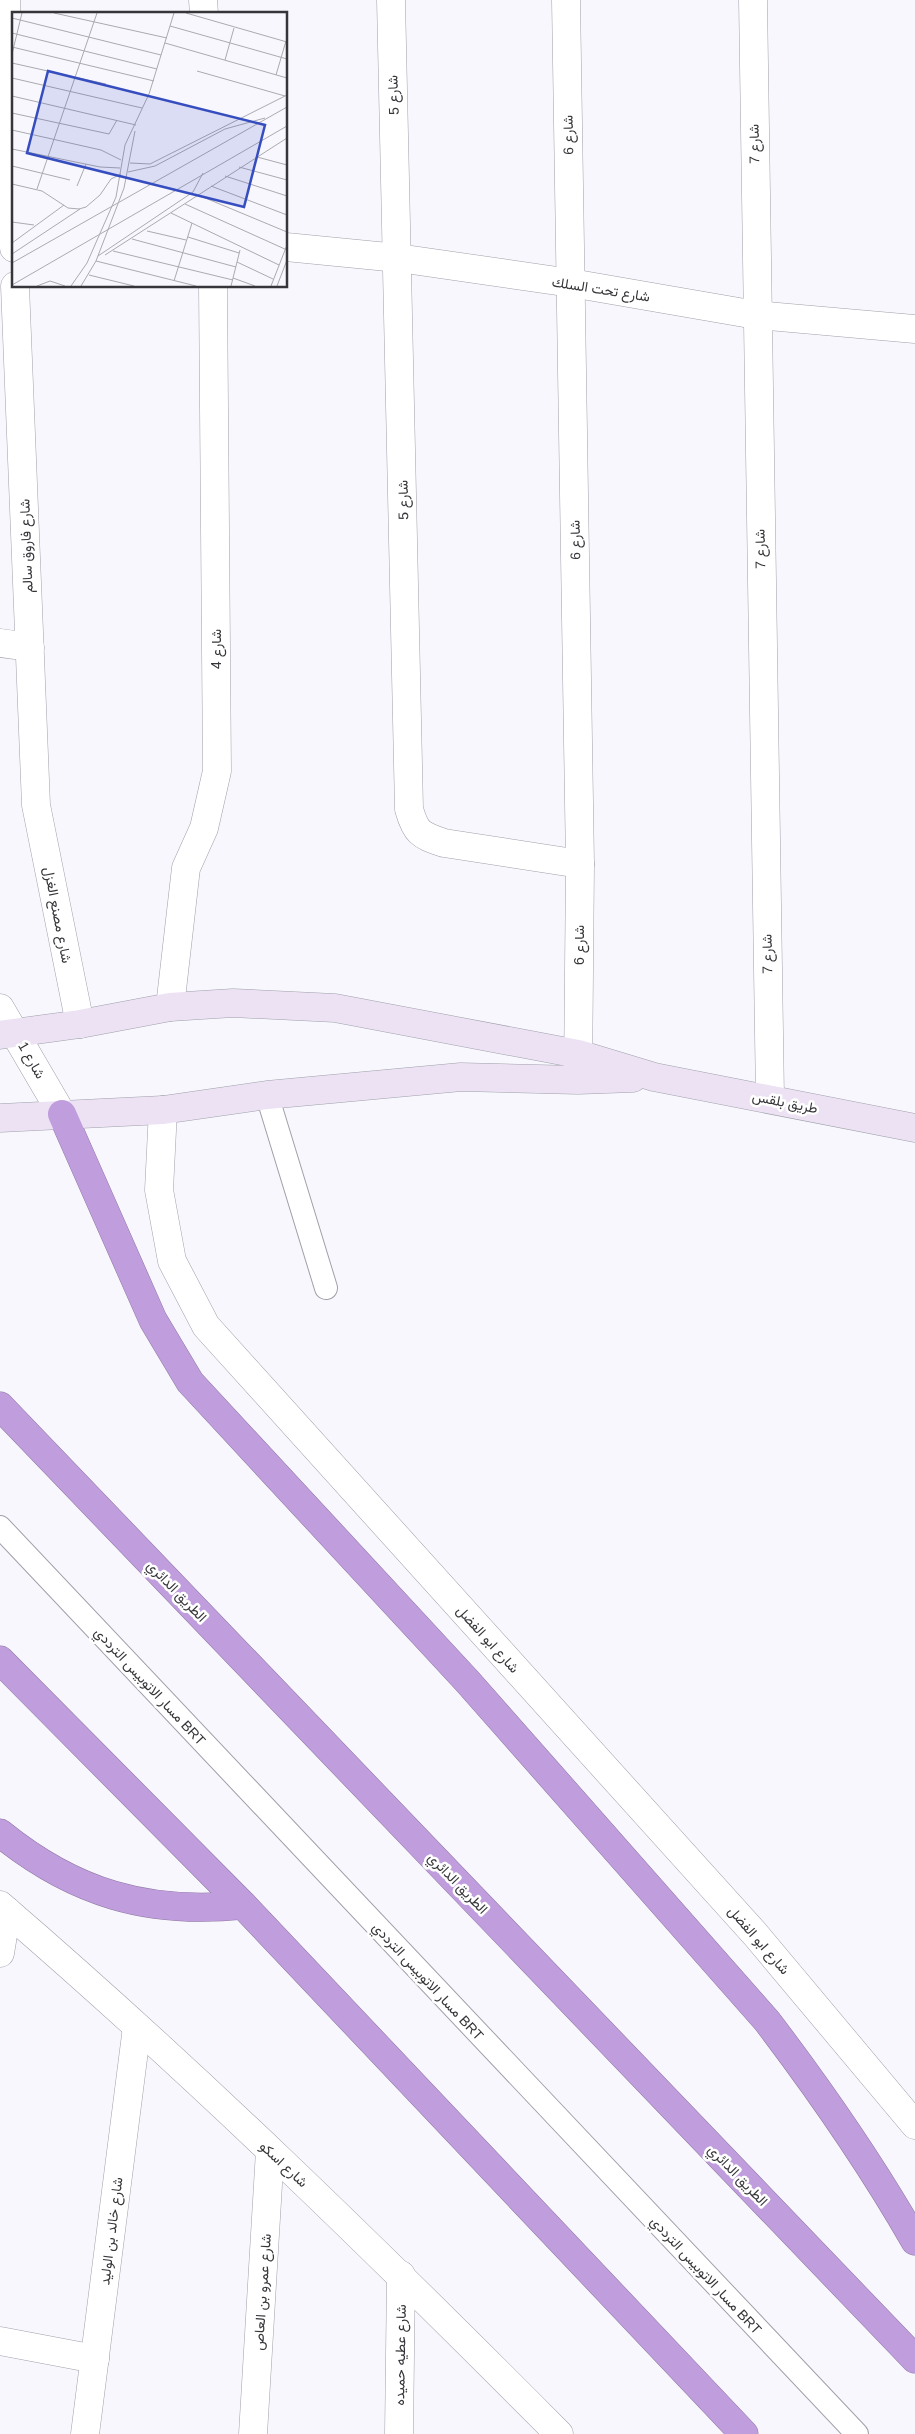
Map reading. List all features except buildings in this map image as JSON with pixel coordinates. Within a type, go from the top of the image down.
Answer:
[{"type":"highway","points":[[62,1114],[153,1320],[190,1382],[468,1682],[767,2022],[853,2138],[915,2241]]},
{"type":"highway","name":"الطريق الدائري","points":[[4,1410],[915,2359]]},
{"type":"highway","points":[[0,1660],[243,1905],[744,2434]]},
{"type":"highway","points":[[0,1833],[50,1869],[82,1885],[115,1897],[178,1908],[243,1905]]},
{"type":"main road","points":[[8,1034],[80,1024],[170,1007],[233,1004],[335,1008],[578,1067]]},
{"type":"main road","points":[[0,1118],[163,1110],[267,1095],[578,1067]]},
{"type":"main road","name":"طريق بلقس","points":[[578,1067],[654,1076],[915,1128]]},
{"type":"street","points":[[6,0],[9,220],[12,237]]},
{"type":"street","name":"شارع 5","points":[[391,0],[409,809],[414,826],[425,836],[444,843],[580,864]]},
{"type":"street","name":"شارع 6","points":[[566,0],[580,864],[578,1067]]},
{"type":"street","name":"شارع 7","points":[[752,0],[770,1098]]},
{"type":"street","name":"شارع تحت السلك","points":[[288,247],[398,258],[571,284],[756,315],[915,329]]},
{"type":"street","name":"شارع فاروق سالم","points":[[15,288],[36,805]]},
{"type":"street","name":"شارع 4","points":[[170,1007],[186,868],[204,828],[217,771],[213,288]]},
{"type":"street","points":[[0,643],[30,647]]},
{"type":"street","name":"شارع مصنع الغزل","points":[[36,805],[80,1024]]},
{"type":"street","name":"شارع 1","points":[[0,1008],[8,1034],[62,1114]]},
{"type":"street","name":"شارع ابو الفضل","points":[[163,1110],[159,1190],[172,1261],[206,1326],[749,1927],[915,2125]]},
{"type":"street","points":[[0,1953],[4,1908]]},
{"type":"street","name":"شارع اسكو","points":[[4,1908],[137,2027],[401,2275],[558,2434]]},
{"type":"street","name":"شارع خالد بن الوليد","points":[[86,2434],[137,2027]]},
{"type":"street","name":"شارع عمرو بن العاص","points":[[253,2434],[270,2151]]},
{"type":"street","name":"شارع عطيه حميده","points":[[399,2434],[401,2275]]},
{"type":"street","points":[[0,2341],[95,2359]]},
{"type":"lane","points":[[267,1095],[326,1288]]},
{"type":"lane","name":"مسار الاتوبيس الترددي BRT","points":[[0,1527],[857,2434]]}]
